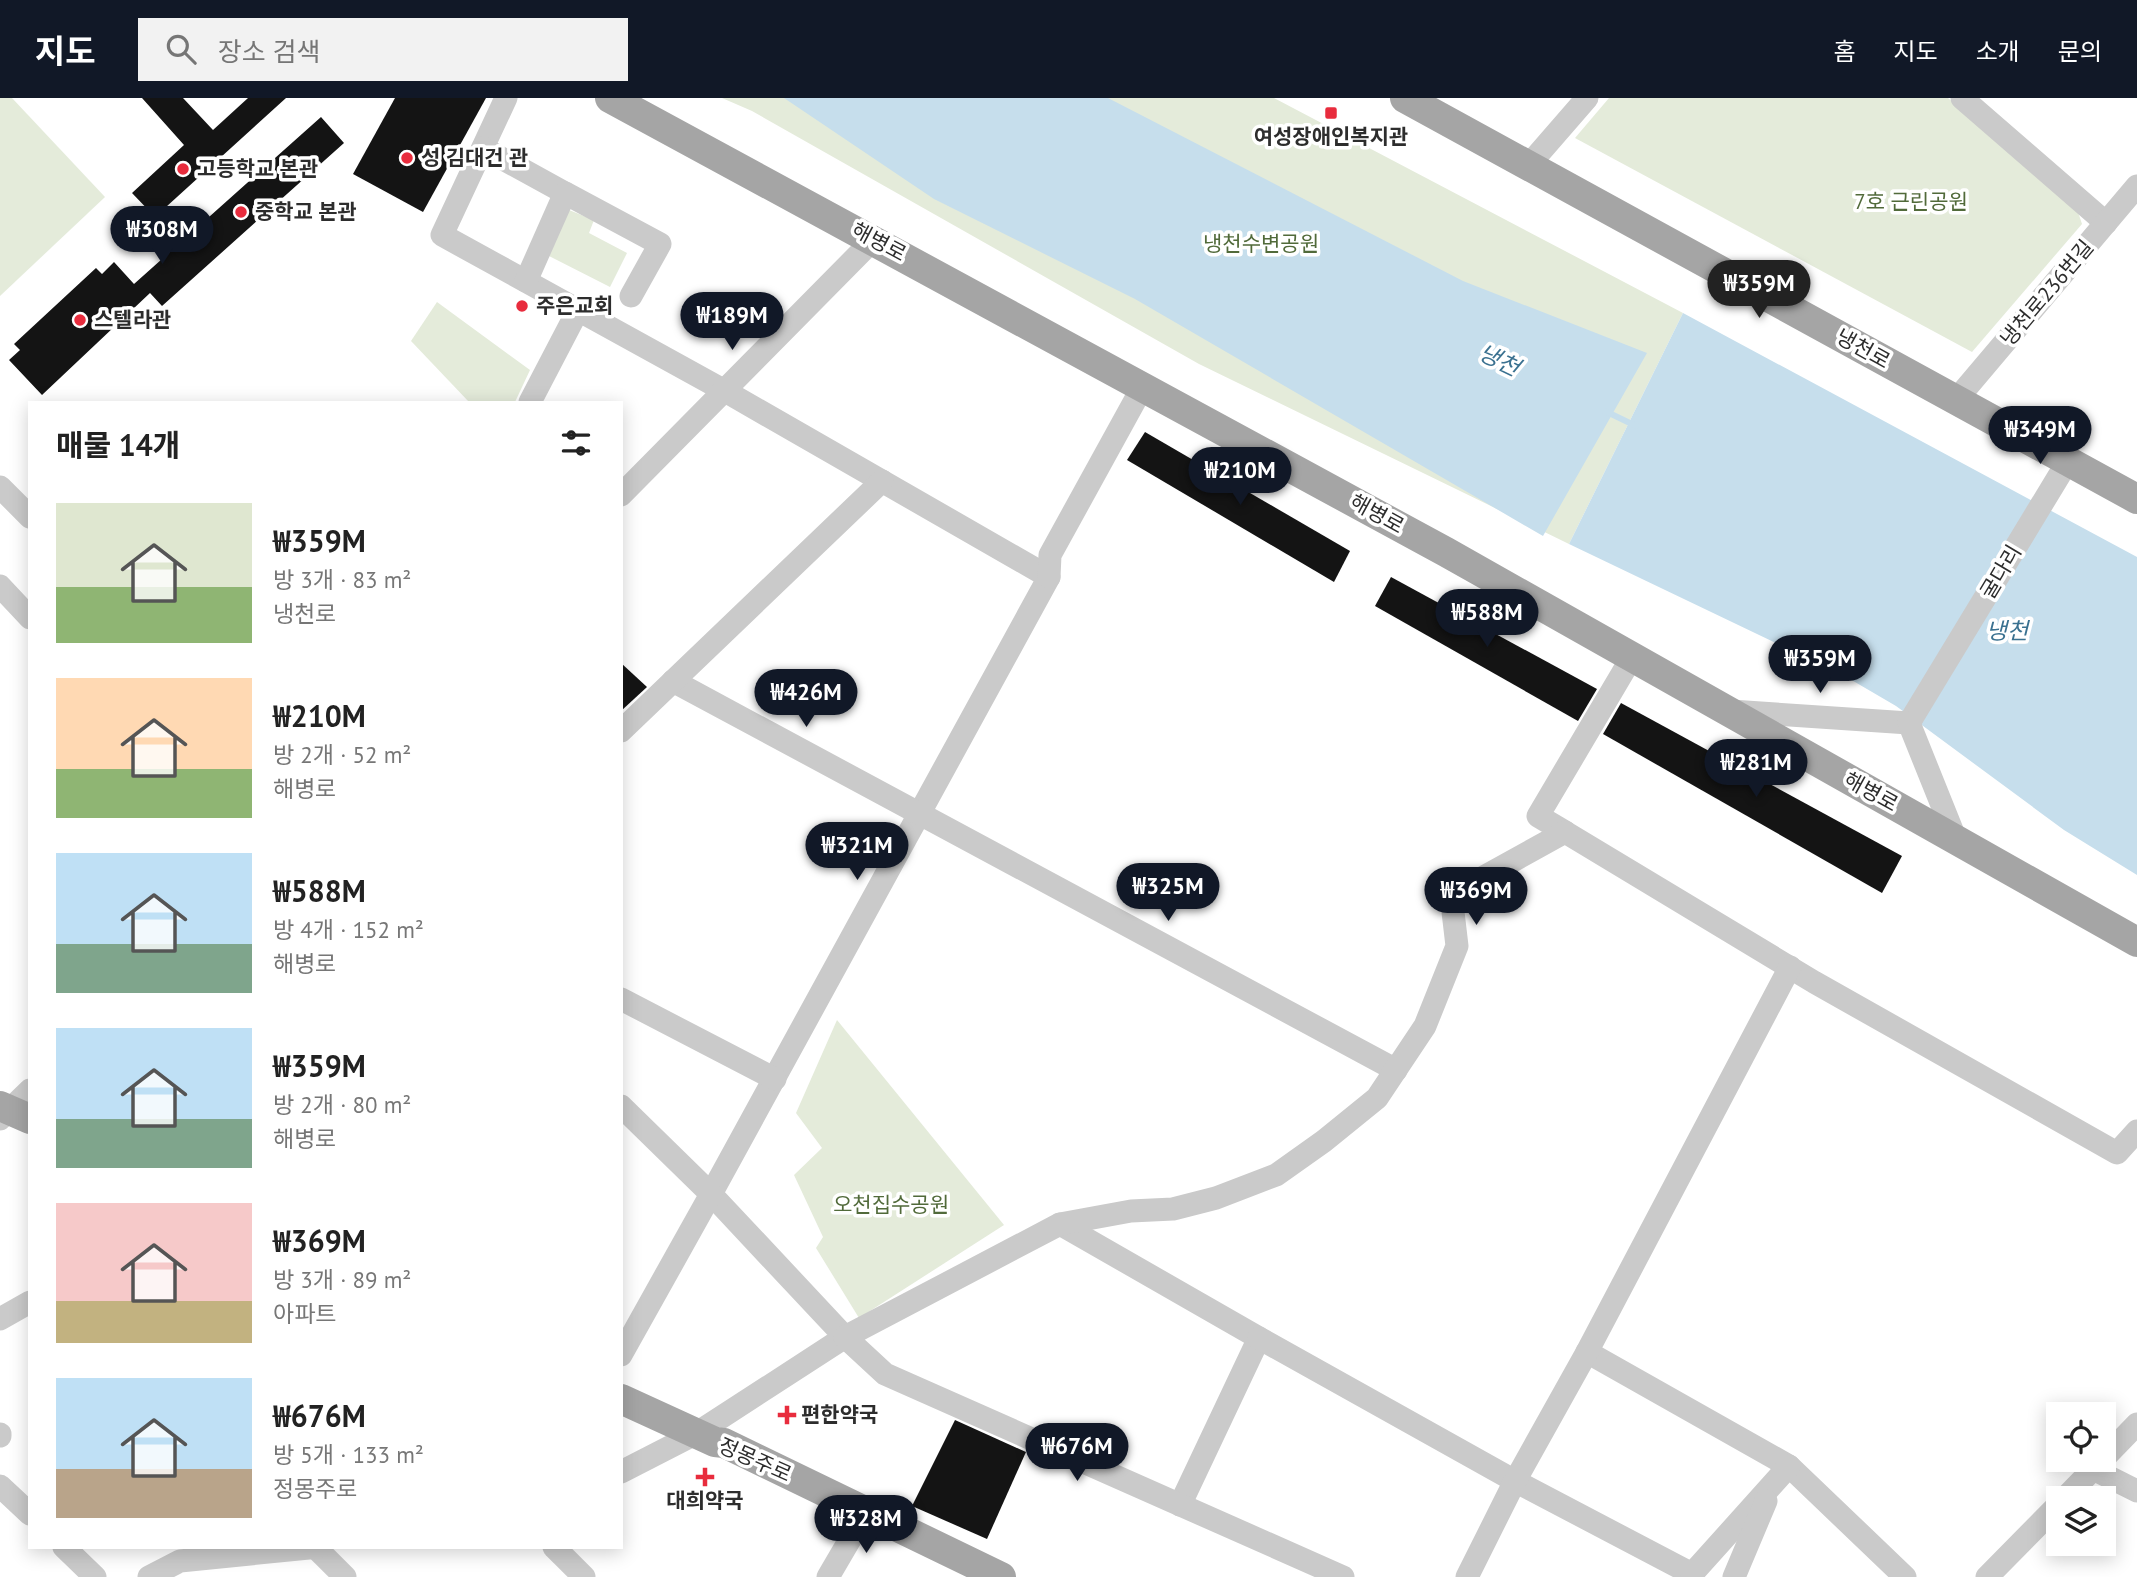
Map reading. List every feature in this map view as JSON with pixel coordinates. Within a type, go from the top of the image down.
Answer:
[{"type":"main road","name":"해병로","points":[[610,98],[1446,552],[2137,942]]},
{"type":"main road","name":"냉천로","points":[[1405,98],[2137,499]]},
{"type":"main road","name":"정몽주로","points":[[623,1400],[1001,1577]]},
{"type":"street","points":[[506,98],[442,235],[724,391],[1049,577]]},
{"type":"street","points":[[1528,166],[1587,98]]},
{"type":"street","points":[[1962,98],[2106,223]]},
{"type":"street","points":[[483,148],[660,244],[631,296]]},
{"type":"street","name":"냉천로236번길","points":[[1956,400],[2137,186]]},
{"type":"street","points":[[526,281],[565,193]]},
{"type":"street","points":[[623,493],[874,239]]},
{"type":"street","points":[[531,401],[578,310]]},
{"type":"street","points":[[623,1351],[1049,577],[1050,555],[1143,386]]},
{"type":"street","name":"굴다리","points":[[1911,721],[2068,461]]},
{"type":"street","points":[[623,729],[882,481]]},
{"type":"street","points":[[0,487],[28,515]]},
{"type":"street","points":[[0,586],[28,616]]},
{"type":"street","points":[[1632,657],[1538,816],[1790,967],[2117,1153],[2137,1131]]},
{"type":"street","points":[[673,681],[1395,1070]]},
{"type":"street","points":[[1728,711],[1911,721],[1956,840]]},
{"type":"street","points":[[623,1471],[697,1433],[845,1337],[1060,1224],[1131,1212],[1173,1209],[1216,1198],[1276,1175],[1377,1098],[1425,1026],[1457,946],[1451,895],[1565,832]]},
{"type":"street","points":[[1466,1577],[1790,967]]},
{"type":"street","points":[[623,1000],[775,1079]]},
{"type":"street","points":[[623,1108],[711,1194],[845,1337],[885,1374],[1343,1577]]},
{"type":"street","points":[[1060,1224],[1515,1481],[1691,1575],[1782,1474]]},
{"type":"street","points":[[0,1319],[28,1303]]},
{"type":"street","points":[[1180,1505],[1259,1338]]},
{"type":"street","points":[[1587,1352],[1782,1474],[1905,1577]]},
{"type":"street","points":[[2116,1446],[2137,1424]]},
{"type":"street","points":[[2077,1486],[2090,1472]]},
{"type":"street","points":[[2113,1472],[2137,1491]]},
{"type":"street","points":[[1734,1577],[1782,1474]]},
{"type":"street","points":[[0,1486],[28,1512]]},
{"type":"street","points":[[828,1577],[866,1512]]},
{"type":"street","points":[[1990,1576],[2046,1518]]},
{"type":"street","points":[[66,1549],[95,1577]]},
{"type":"street","points":[[149,1577],[180,1560],[295,1549]]},
{"type":"street","points":[[318,1549],[345,1577]]},
{"type":"street","points":[[556,1549],[584,1577]]},
{"type":"green space","points":[[0,98],[12,98],[105,197],[0,296]]},
{"type":"green space","name":"냉천수변공원","points":[[722,98],[1274,98],[1683,313],[1569,544],[1199,364],[752,111]]},
{"type":"green space","name":"7호 근린공원","points":[[1609,98],[1948,98],[2077,209],[2082,224],[1972,352],[1575,138]]},
{"type":"green space","points":[[569,210],[594,220],[589,233],[627,253],[610,287],[549,256]]},
{"type":"green space","points":[[437,302],[530,370],[515,401],[468,401],[411,341]]},
{"type":"green space","name":"오천집수공원","points":[[837,1020],[1004,1225],[859,1318],[816,1248],[823,1237],[794,1175],[822,1148],[796,1113]]},
{"type":"water","name":"냉천수변공원","points":[[784,98],[1108,98],[1463,281],[1647,353],[1543,536],[1135,299],[934,199]]},
{"type":"water","name":"냉천","points":[[1683,313],[2137,557],[2137,875],[2064,830],[1896,706],[1843,675],[1569,544]]},
{"type":"building","name":"고등학교 본관","points":[[142,98],[183,98],[213,130],[248,98],[286,98],[155,217],[132,193],[184,145]]},
{"type":"building","name":"성 김대건 관","points":[[395,98],[486,98],[423,212],[353,174]]},
{"type":"building","points":[[321,117],[344,143],[162,306],[150,293],[42,395],[9,360],[20,350],[14,344],[96,268],[102,274],[114,262],[134,284]]},
{"type":"building","points":[[1145,432],[1350,551],[1334,582],[1127,460]]},
{"type":"building","points":[[1391,577],[1597,689],[1578,721],[1375,606]]},
{"type":"building","points":[[623,665],[647,687],[623,709]]},
{"type":"building","points":[[1621,703],[1902,856],[1882,893],[1603,734]]},
{"type":"building","points":[[955,1420],[1026,1452],[987,1539],[912,1506]]},
{"type":"waterway","name":"냉천","points":[[1605,411],[1636,426]]},
{"type":"place","name":"여성장애인복지관","points":[[1331,113]]},
{"type":"place","name":"성 김대건 관","points":[[407,158]]},
{"type":"place","name":"고등학교 본관","points":[[183,169]]},
{"type":"place","name":"중학교 본관","points":[[241,212]]},
{"type":"place","name":"주은교회","points":[[522,306]]},
{"type":"place","name":"스텔라관","points":[[80,320]]},
{"type":"place","name":"편한약국","points":[[787,1415]]},
{"type":"place","name":"대희약국","points":[[705,1477]]}]
